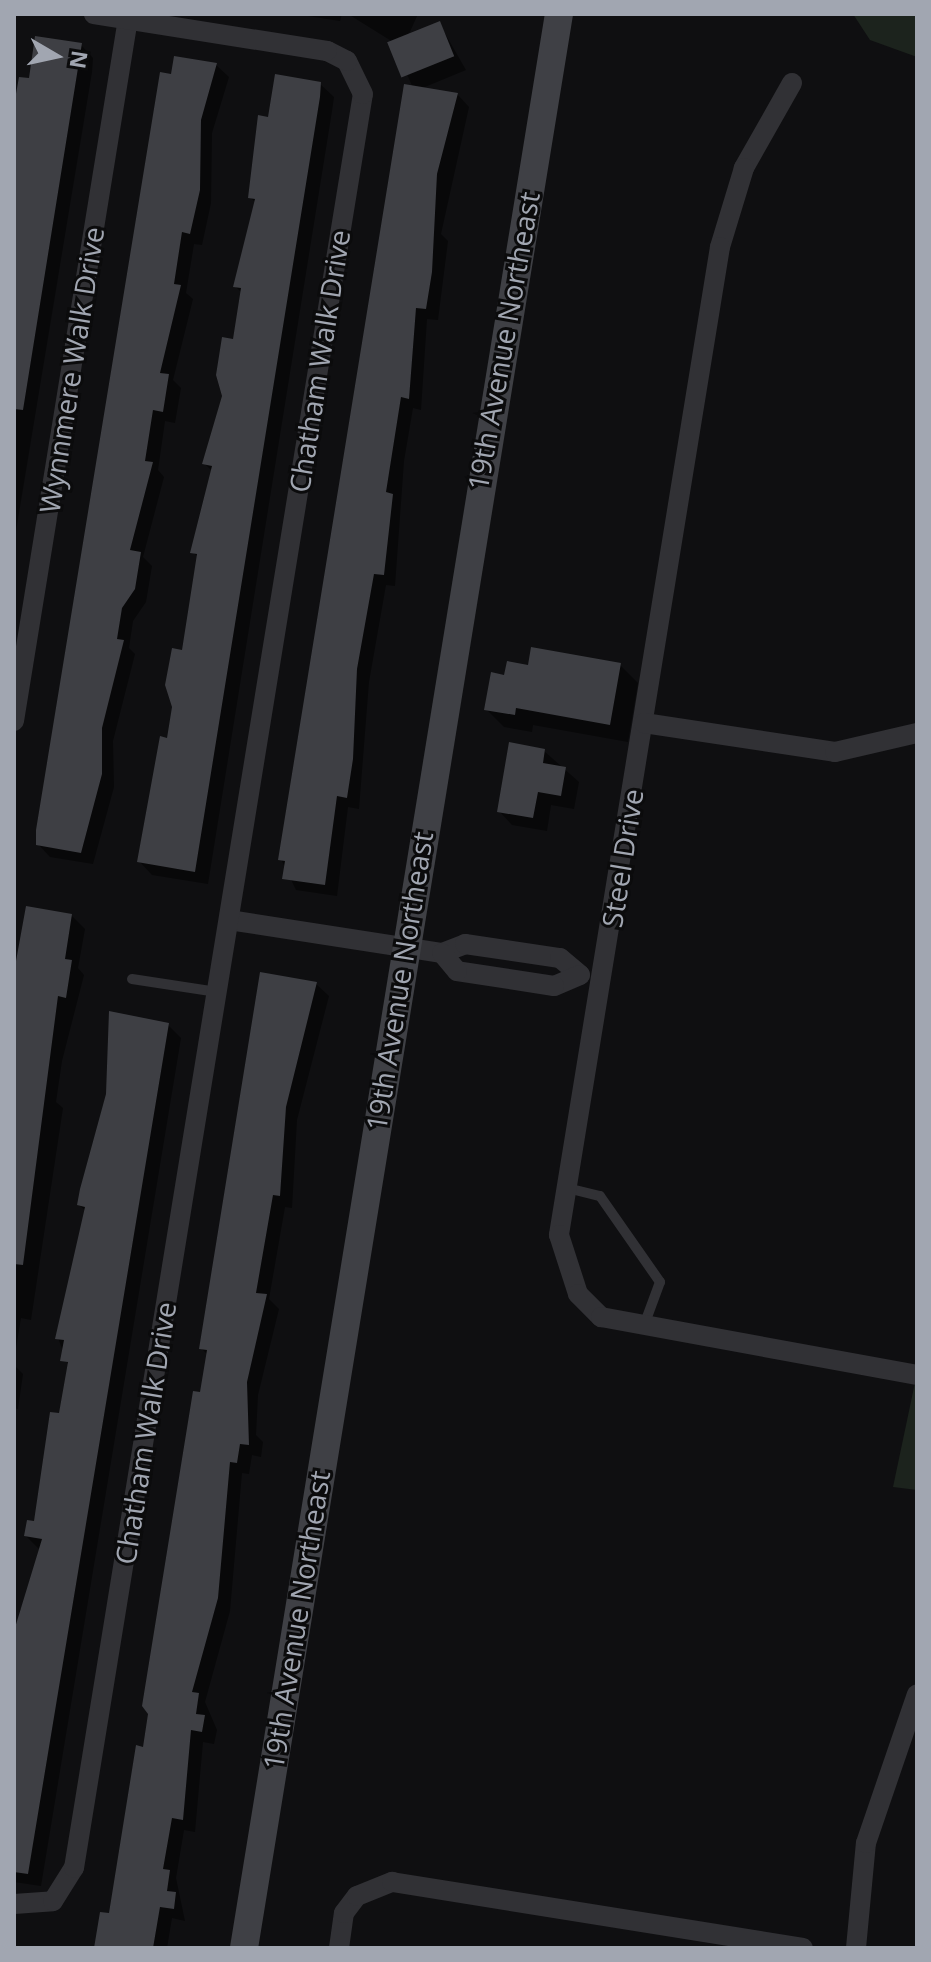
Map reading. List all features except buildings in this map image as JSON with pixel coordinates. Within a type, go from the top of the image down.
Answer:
[{"type":"street","name":"Chatham Walk Drive","points":[[14,1904],[53,1901],[74,1868],[363,94],[347,61],[327,51],[94,14]]},
{"type":"street","name":"19th Avenue Northeast","points":[[244,1948],[404,947],[559,14]]},
{"type":"street","name":"Wynnmere Walk Drive","points":[[14,721],[128,19]]},
{"type":"street","name":"Steel Drive","points":[[792,83],[744,168],[720,247],[559,1235],[578,1294],[601,1317],[642,1329],[917,1375]]},
{"type":"street","points":[[644,723],[835,752],[917,733]]},
{"type":"street","points":[[229,920],[442,953],[465,944],[560,958],[580,975],[602,979]]},
{"type":"street","points":[[442,953],[457,971],[554,986],[580,975]]},
{"type":"street","points":[[856,1948],[866,1843],[917,1694]]},
{"type":"street","points":[[339,1948],[344,1913],[357,1896],[392,1882],[803,1948]]},
{"type":"lane","points":[[132,979],[217,992]]},
{"type":"lane","points":[[567,1188],[600,1196],[660,1282],[642,1329]]},
{"type":"shaded area","points":[[853,14],[917,14],[917,57],[870,40]]},
{"type":"shaded area","points":[[917,1373],[917,1490],[893,1487]]}]
